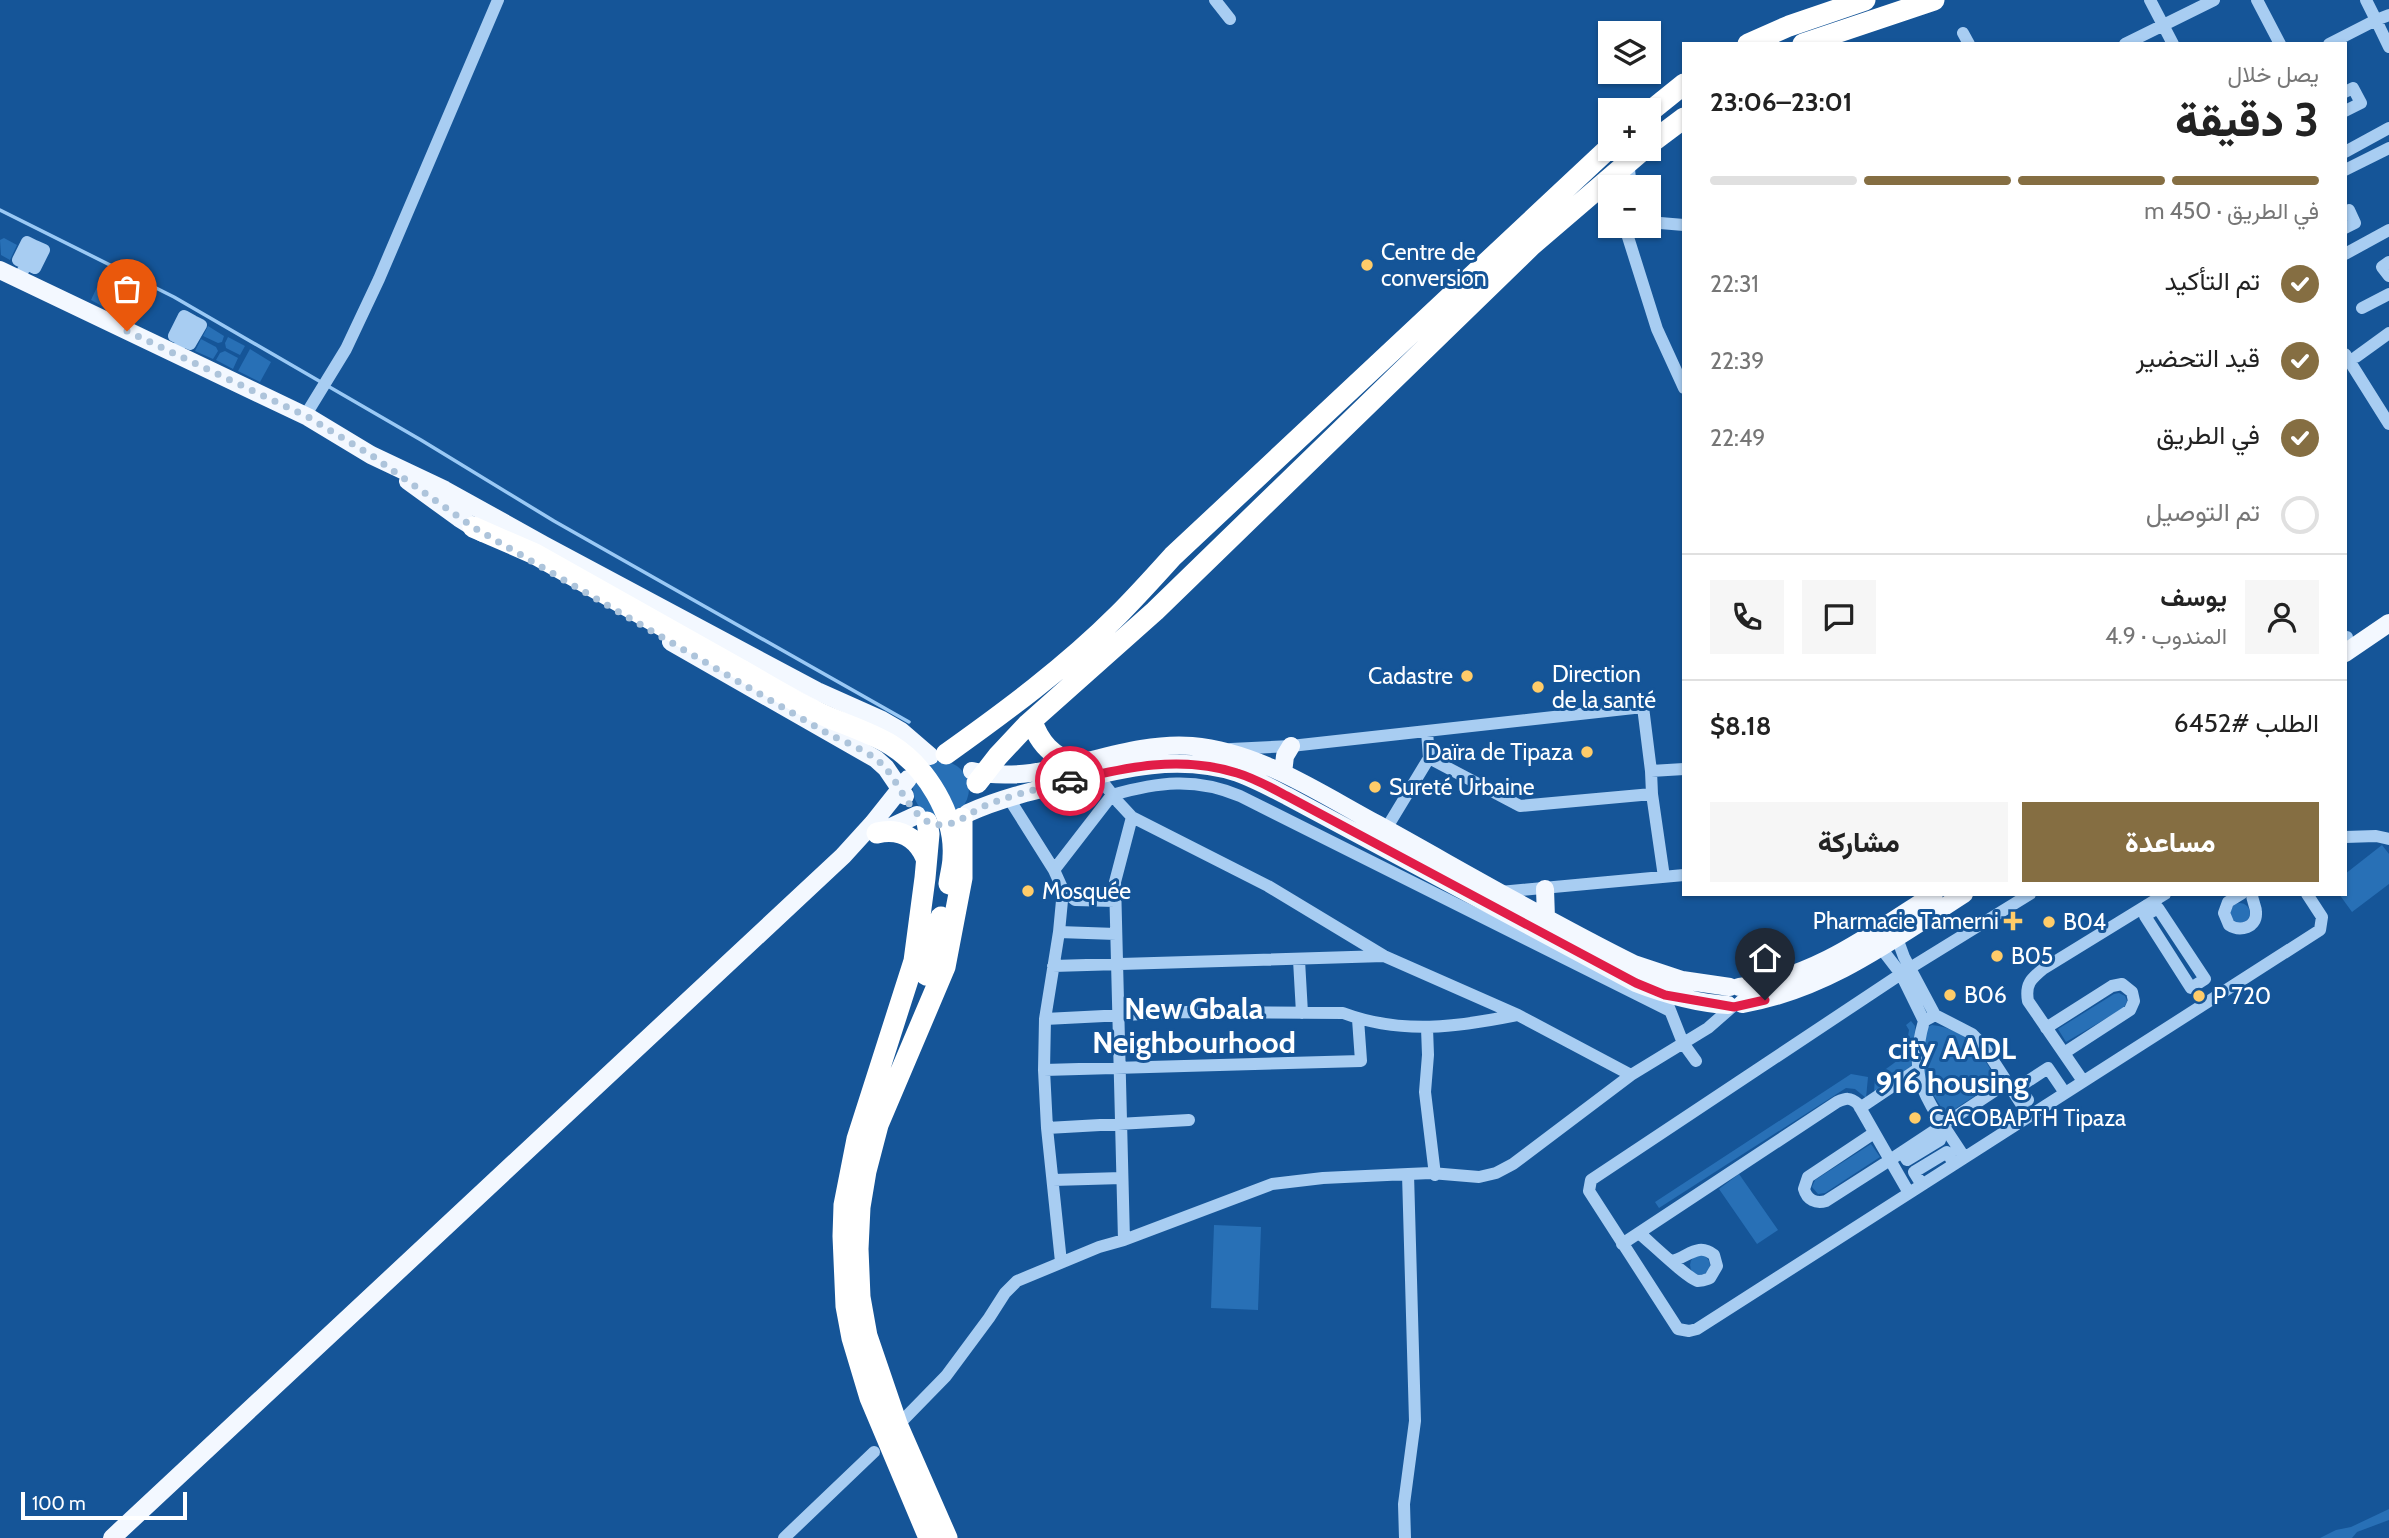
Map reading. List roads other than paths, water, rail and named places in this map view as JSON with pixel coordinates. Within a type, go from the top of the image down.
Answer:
[{"type":"highway","points":[[1753,42],[1789,26],[1865,0]]},
{"type":"highway","points":[[1809,42],[1934,0]]},
{"type":"highway","points":[[1661,103],[1682,86]]},
{"type":"highway","points":[[1661,135],[1682,120]]},
{"type":"highway","points":[[938,755],[1030,692],[1117,616],[1173,556],[1598,157]]},
{"type":"highway","points":[[977,776],[1032,721],[1155,611],[1532,245],[1629,161]]},
{"type":"highway","points":[[473,527],[524,548],[814,711],[869,733],[892,746],[922,774],[947,814],[954,856],[909,1050]]},
{"type":"highway","points":[[544,545],[632,608]]},
{"type":"highway","points":[[1032,721],[1040,740],[1047,748],[1074,764]]},
{"type":"highway","points":[[947,1538],[897,1424],[867,1336],[860,1297],[859,1221],[866,1171],[877,1125],[944,967],[962,878],[965,816]]},
{"type":"highway","points":[[922,818],[929,834],[914,961],[857,1139],[849,1172],[843,1236],[846,1306],[852,1338],[870,1398],[929,1538]]},
{"type":"highway","points":[[877,833],[903,833],[917,843],[926,858]]},
{"type":"highway","points":[[887,1049],[908,1014],[926,975]]},
{"type":"main road","points":[[0,270],[23,271],[179,347],[371,455],[473,527],[876,759],[905,788],[922,818]]},
{"type":"main road","points":[[371,455],[444,490],[801,682],[901,731],[938,755],[963,761],[977,776],[976,799],[965,816]]},
{"type":"main road","points":[[2347,640],[2389,610]]},
{"type":"main road","points":[[2347,641],[2389,622]]},
{"type":"main road","points":[[977,776],[1013,774],[1074,764],[1151,747],[1192,746],[1217,750],[1283,773],[1610,952],[1660,974],[1699,984],[1734,998],[1824,962],[1931,896]]},
{"type":"main road","points":[[1283,773],[1283,761],[1291,746]]},
{"type":"main road","points":[[112,1538],[843,856],[905,788],[919,762],[938,755]]},
{"type":"main road","points":[[843,856],[877,833],[922,818],[941,825],[1008,797],[1097,775],[1145,765],[1175,763],[1213,767],[1245,776],[1287,796],[1636,983],[1668,1003],[1705,1003],[1799,990],[1881,948],[1961,896]]},
{"type":"main road","points":[[1545,889],[1546,918]]},
{"type":"street","points":[[305,416],[346,349],[379,279],[498,0]]},
{"type":"street","points":[[1215,0],[1230,19]]},
{"type":"street","points":[[2150,0],[2172,42]]},
{"type":"street","points":[[2130,42],[2214,0]]},
{"type":"street","points":[[2257,0],[2279,42]]},
{"type":"street","points":[[2366,0],[2389,47]]},
{"type":"street","points":[[2333,42],[2389,15]]},
{"type":"street","points":[[2347,91],[2353,88],[2361,103],[2347,110]]},
{"type":"street","points":[[2347,151],[2387,138]]},
{"type":"street","points":[[2347,168],[2387,138]]},
{"type":"street","points":[[2347,212],[2355,223],[2347,227]]},
{"type":"street","points":[[1661,223],[1682,225]]},
{"type":"street","points":[[2347,253],[2389,230]]},
{"type":"street","points":[[1628,238],[1657,330],[1682,384]]},
{"type":"street","points":[[23,271],[18,260],[27,242],[35,246]]},
{"type":"street","points":[[2389,262],[2382,267],[2389,276]]},
{"type":"street","points":[[2362,308],[2389,294]]},
{"type":"street","points":[[179,347],[174,336],[184,316],[193,321]]},
{"type":"street","points":[[2389,333],[2351,355],[2389,424]]},
{"type":"street","points":[[1217,750],[1291,746],[1643,707],[1664,877]]},
{"type":"street","points":[[1386,829],[1429,758],[1427,731]]},
{"type":"street","points":[[1429,758],[1520,806],[1652,794]]},
{"type":"street","points":[[1651,771],[1682,769]]},
{"type":"street","points":[[1097,775],[1132,817],[1268,886],[1384,956],[1518,1015],[1631,1075]]},
{"type":"street","points":[[1054,870],[1112,795],[1170,783],[1191,783],[1224,790],[1668,1003],[1684,1043],[1696,1061]]},
{"type":"street","points":[[1008,797],[1054,870],[1063,890],[1075,900],[1115,901]]},
{"type":"street","points":[[1124,1240],[1115,882],[1132,817]]},
{"type":"street","points":[[2347,837],[2376,836],[2389,839]]},
{"type":"street","points":[[1500,892],[1682,875]]},
{"type":"street","points":[[1061,1262],[1047,1128],[1044,1070],[1045,1019],[1063,890]]},
{"type":"street","points":[[1959,1161],[1947,1152],[1914,1172],[1922,1185],[1694,1330],[1682,1331],[1675,1326],[1589,1191],[1591,1180],[1906,971],[2027,896]]},
{"type":"street","points":[[2083,1081],[2029,1003],[2026,993],[2030,979],[2149,909],[2163,896]]},
{"type":"street","points":[[2238,896],[2228,902],[2224,912],[2229,925],[2240,929],[2249,926],[2255,918],[2252,896]]},
{"type":"street","points":[[1959,1161],[2320,930],[2322,917],[2308,896]]},
{"type":"street","points":[[2158,908],[2205,979],[2191,988],[2145,916],[2149,909],[2158,908]]},
{"type":"street","points":[[1059,932],[1116,934]]},
{"type":"street","points":[[1897,937],[1906,971],[1930,1018],[1975,1037],[2032,1114]]},
{"type":"street","points":[[1881,948],[1906,971]]},
{"type":"street","points":[[1053,966],[1384,956]]},
{"type":"street","points":[[1299,960],[1302,1013]]},
{"type":"street","points":[[2029,1003],[2024,1007],[2062,1062],[2066,1056],[2130,1010],[2134,1001],[2130,989],[2122,984],[2112,986],[2046,1028]]},
{"type":"street","points":[[904,1419],[946,1376],[1017,1281],[1099,1247],[1272,1184],[1323,1178],[1408,1174],[1479,1177],[1496,1173],[1513,1164],[1631,1075],[1708,1028],[1734,998]]},
{"type":"street","points":[[1045,1019],[1184,1012],[1343,1013],[1358,1019],[1427,1028],[1461,1026],[1518,1015]]},
{"type":"street","points":[[1930,1018],[1920,1037],[1918,1069],[1922,1087],[1939,1128],[1959,1161]]},
{"type":"street","points":[[1044,1070],[1121,1070],[1184,1065],[1361,1061],[1358,1019]]},
{"type":"street","points":[[1427,1028],[1425,1092],[1435,1174]]},
{"type":"street","points":[[2032,1114],[2019,1087],[2048,1068],[2065,1093]]},
{"type":"street","points":[[1860,1108],[1918,1069]]},
{"type":"street","points":[[1939,1128],[2008,1082]]},
{"type":"street","points":[[1622,1244],[1845,1098],[1852,1099],[1860,1108],[1909,1193]]},
{"type":"street","points":[[1047,1128],[1189,1119]]},
{"type":"street","points":[[1874,1133],[1808,1177],[1804,1186],[1806,1195],[1814,1201],[1826,1201],[1902,1152],[1907,1160],[1940,1140],[1939,1128]]},
{"type":"street","points":[[1405,1538],[1404,1504],[1415,1421],[1408,1174]]},
{"type":"street","points":[[1053,1180],[1122,1178]]},
{"type":"street","points":[[1639,1233],[1672,1261]]},
{"type":"street","points":[[784,1538],[874,1452]]},
{"type":"waterway","points":[[0,210],[174,297],[421,440],[554,521],[909,722]]},
{"type":"place","name":"Centre de conversion","points":[[1367,265]]},
{"type":"place","name":"Cadastre","points":[[1467,676]]},
{"type":"place","name":"Direction de la santé","points":[[1538,687]]},
{"type":"place","name":"Daïra de Tipaza","points":[[1587,752]]},
{"type":"place","name":"Sureté Urbaine","points":[[1375,787]]},
{"type":"place","name":"Mosquée","points":[[1028,891]]},
{"type":"place","name":"Pharmacie Tamerni","points":[[2013,921]]},
{"type":"place","name":"B04","points":[[2049,922]]},
{"type":"place","name":"B05","points":[[1997,956]]},
{"type":"place","name":"B06","points":[[1950,995]]},
{"type":"place","name":"P 720","points":[[2199,996]]},
{"type":"place","name":"CACOBAPTH Tipaza","points":[[1915,1118]]},
{"type":"district","name":"New Gbala Neighbourhood","points":[[1194,1026]]},
{"type":"district","name":"city AADL 916 housing","points":[[1952,1066]]}]
